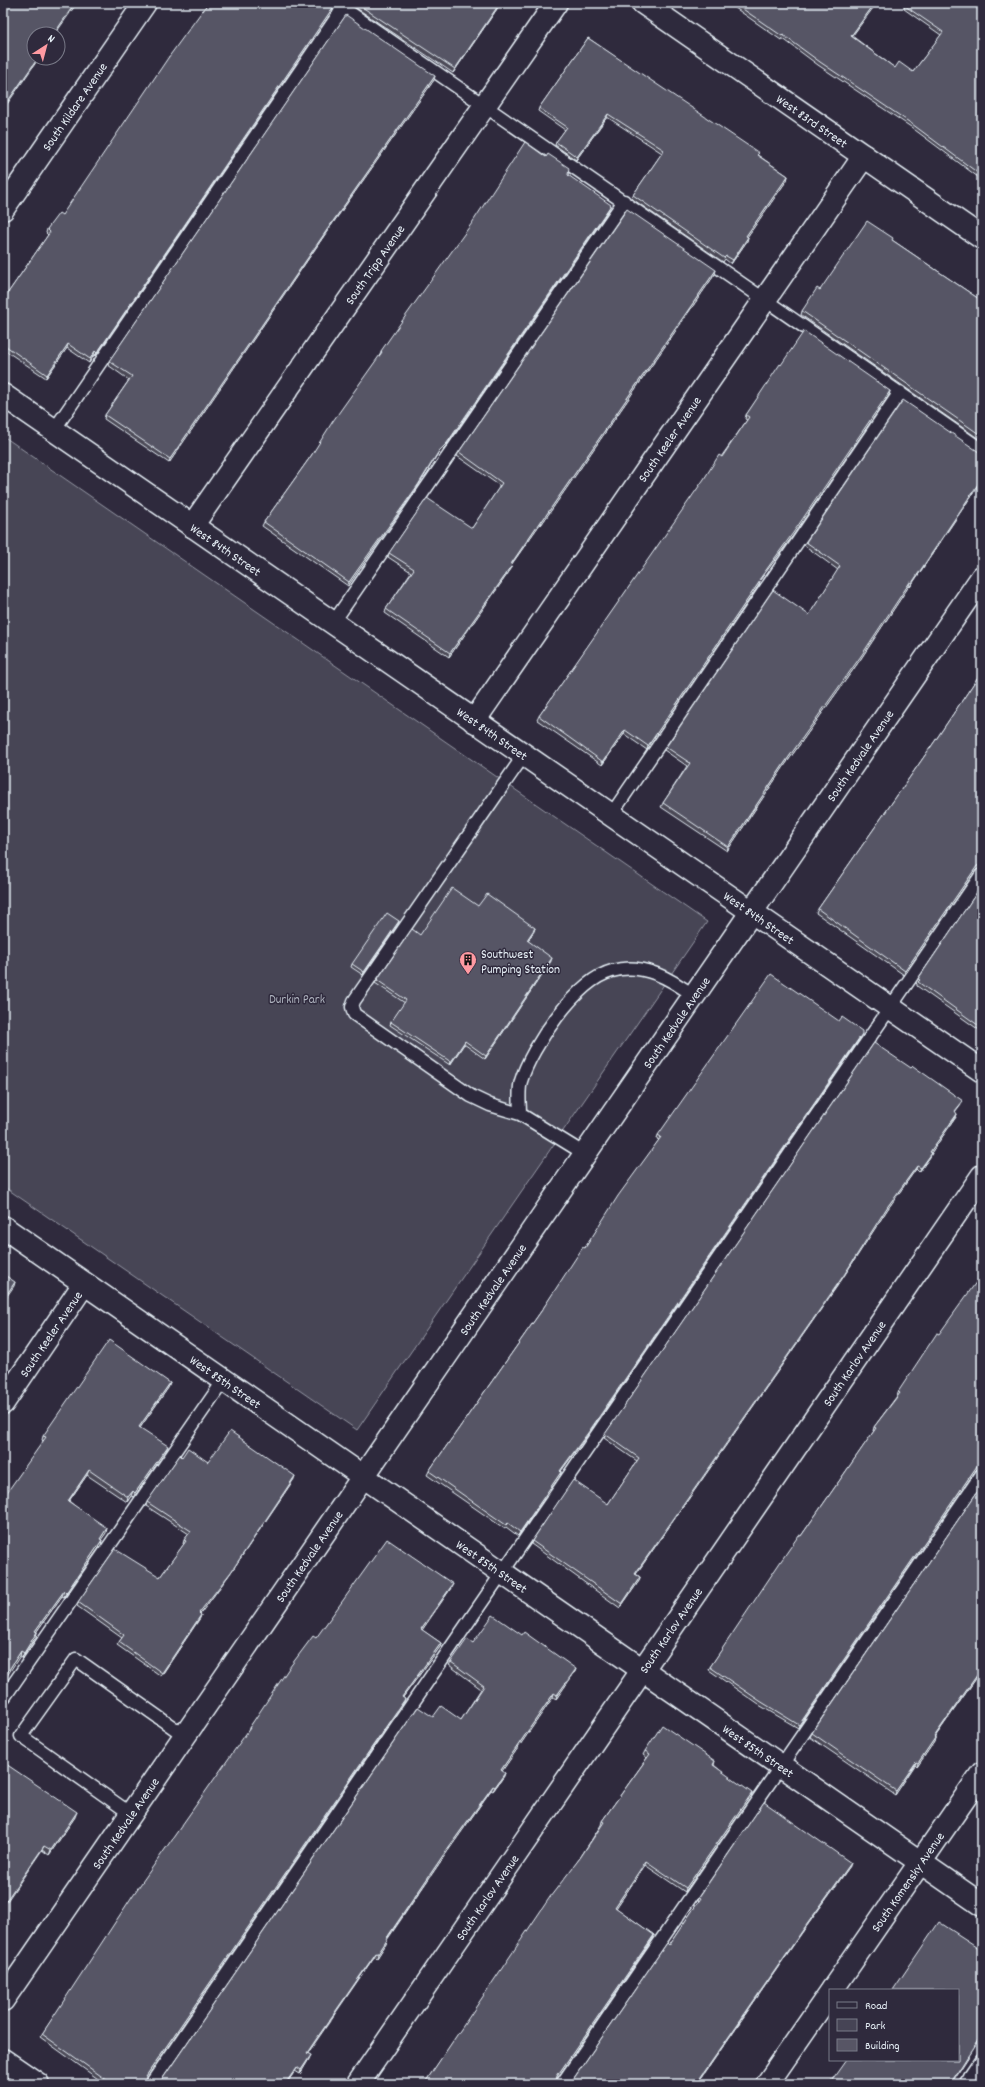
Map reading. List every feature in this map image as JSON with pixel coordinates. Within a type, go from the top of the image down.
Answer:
[{"type":"street","name":"South Kildare Avenue","points":[[3,209],[145,3]]},
{"type":"street","name":"South Tripp Avenue","points":[[192,526],[556,3]]},
{"type":"street","name":"West 83rd Street","points":[[642,3],[982,238]]},
{"type":"street","name":"South Keeler Avenue","points":[[474,721],[764,298],[864,156]]},
{"type":"street","name":"West 84th Street","points":[[3,395],[751,913],[982,1071]]},
{"type":"street","name":"South Kedvale Avenue","points":[[3,2000],[982,578]]},
{"type":"street","name":"South Karlov Avenue","points":[[358,2084],[982,1176]]},
{"type":"street","name":"West 85th Street","points":[[3,1227],[982,1905]]},
{"type":"street","name":"South Keeler Avenue","points":[[3,1403],[84,1284]]},
{"type":"street","name":"South Komensky Avenue","points":[[833,1989],[982,1773]]},
{"type":"street","points":[[767,2084],[829,1994]]},
{"type":"street","points":[[3,2060],[38,2084]]},
{"type":"lane","points":[[54,430],[340,6],[982,450]]},
{"type":"lane","points":[[333,623],[624,201]]},
{"type":"lane","points":[[611,815],[900,392]]},
{"type":"lane","points":[[524,755],[354,1001],[352,1007],[354,1014],[471,1096],[490,1105],[520,1114],[585,1154]]},
{"type":"lane","points":[[151,2084],[982,874]]},
{"type":"lane","points":[[520,1114],[521,1082],[528,1064],[541,1040],[574,995],[595,979],[612,971],[631,969],[653,972],[673,981],[694,996]]},
{"type":"lane","points":[[3,1699],[224,1380]]},
{"type":"lane","points":[[562,2084],[982,1474]]},
{"type":"lane","points":[[131,1814],[21,1736],[76,1659],[185,1736]]},
{"type":"lane","points":[[982,2059],[968,2080],[982,2084]]},
{"type":"green space","name":"Durkin Park","points":[[3,436],[707,922],[357,1430],[3,1186]]},
{"type":"building","points":[[3,3],[75,3],[59,26],[26,26],[26,66],[32,66],[3,108]]},
{"type":"building","points":[[208,3],[331,3],[334,6],[97,353],[95,351],[90,359],[68,344],[47,375],[3,344],[3,300],[50,232],[47,229],[59,213],[62,215],[168,58]]},
{"type":"building","points":[[356,3],[500,3],[455,69]]},
{"type":"building","points":[[734,3],[875,3],[851,36],[895,68],[899,62],[913,72],[943,32],[905,6],[907,3],[982,3],[982,176],[912,124]]},
{"type":"building","points":[[346,15],[435,76],[329,227],[170,459],[105,415],[132,376],[109,361]]},
{"type":"building","points":[[588,38],[759,153],[757,155],[788,176],[746,236],[748,237],[733,260],[726,256],[724,258],[633,195],[664,150],[608,114],[577,157],[556,142],[567,127],[539,108]]},
{"type":"building","points":[[525,142],[546,157],[548,154],[569,168],[568,175],[611,205],[447,443],[439,451],[418,485],[349,582],[264,522],[311,456],[333,421],[382,352],[381,351],[397,328],[472,223]]},
{"type":"building","points":[[627,209],[716,270],[542,521],[541,520],[511,564],[512,566],[450,653],[386,609],[414,569],[389,553],[427,498],[472,528],[502,483],[459,452]]},
{"type":"building","points":[[867,221],[893,238],[892,240],[982,301],[982,436],[802,311],[817,288],[820,290]]},
{"type":"building","points":[[804,331],[890,391],[759,580],[760,581],[648,746],[625,730],[603,762],[539,716],[704,479],[719,455],[722,457],[749,417],[746,415]]},
{"type":"building","points":[[903,400],[982,453],[982,478],[912,583],[910,582],[861,656],[786,761],[728,847],[663,803],[690,763],[666,747],[773,590],[809,615],[840,566],[806,542]]},
{"type":"building","points":[[982,671],[982,864],[977,866],[905,971],[818,909]]},
{"type":"building","points":[[982,885],[982,1028],[918,982],[920,980],[918,979]]},
{"type":"building","name":"Southwest Pumping Station","points":[[452,888],[478,906],[487,894],[535,928],[527,940],[552,958],[486,1056],[465,1041],[451,1062],[391,1022],[406,1000],[377,980],[412,929],[420,935]]},
{"type":"building","points":[[387,913],[399,921],[364,972],[352,964]]},
{"type":"building","points":[[771,974],[839,1021],[842,1017],[862,1031],[862,1034],[590,1430],[560,1471],[561,1472],[520,1532],[508,1523],[506,1525],[429,1471],[542,1310],[583,1247],[585,1248],[618,1196],[661,1137],[658,1135]]},
{"type":"building","points":[[874,1043],[911,1068],[913,1066],[963,1101],[955,1111],[957,1114],[930,1152],[932,1153],[921,1168],[917,1166],[888,1206],[844,1275],[635,1574],[640,1577],[622,1604],[532,1541],[573,1480],[608,1504],[639,1458],[605,1434]]},
{"type":"building","points":[[3,1274],[15,1282],[3,1300]]},
{"type":"building","points":[[982,1274],[982,1463],[977,1466],[799,1725],[710,1667],[799,1535],[801,1536],[876,1428],[874,1427],[900,1393],[898,1392],[937,1333],[939,1334]]},
{"type":"building","points":[[109,1340],[170,1383],[139,1427],[168,1446],[135,1493],[133,1491],[128,1497],[89,1470],[68,1501],[107,1528],[100,1539],[102,1540],[66,1593],[64,1591],[35,1631],[37,1632],[24,1653],[21,1651],[3,1679],[3,1498],[46,1437],[43,1436]]},
{"type":"building","points":[[230,1431],[295,1476],[231,1572],[199,1613],[201,1615],[162,1673],[119,1642],[124,1635],[78,1602],[115,1549],[160,1577],[186,1541],[184,1540],[191,1531],[147,1502],[180,1455],[182,1457],[188,1448],[208,1462]]},
{"type":"building","points":[[982,1485],[982,1668],[934,1737],[935,1738],[918,1763],[916,1762],[896,1791],[812,1733]]},
{"type":"building","points":[[387,1539],[453,1584],[421,1629],[441,1643],[402,1697],[405,1699],[146,2076],[146,2084],[106,2084],[108,2081],[42,2034],[133,1895],[250,1728],[289,1668],[313,1636],[316,1638]]},
{"type":"building","points":[[493,1615],[522,1635],[524,1632],[576,1669],[557,1695],[554,1693],[501,1770],[505,1773],[495,1787],[493,1786],[446,1851],[386,1939],[387,1940],[378,1954],[376,1953],[315,2041],[307,2053],[311,2055],[301,2070],[297,2067],[285,2084],[159,2084],[418,1707],[433,1717],[441,1706],[461,1720],[484,1686],[451,1662],[467,1639],[473,1643]]},
{"type":"building","points":[[662,1725],[715,1761],[713,1765],[752,1793],[686,1888],[646,1861],[615,1907],[654,1935],[557,2076],[556,2080],[558,2084],[424,2084],[550,1897],[580,1858],[604,1822],[602,1821],[650,1754],[645,1751]]},
{"type":"building","points":[[3,1762],[77,1812],[51,1850],[44,1846],[3,1905]]},
{"type":"building","points":[[764,1802],[851,1863],[696,2084],[570,2084],[667,1943],[669,1945],[701,1898],[699,1897]]},
{"type":"building","points":[[939,1922],[982,1950],[982,2034],[950,2084],[829,2084],[845,2061],[959,2061],[959,1989],[894,1989]]},
{"type":"place","name":"Southwest Pumping Station","points":[[468,975]]}]
